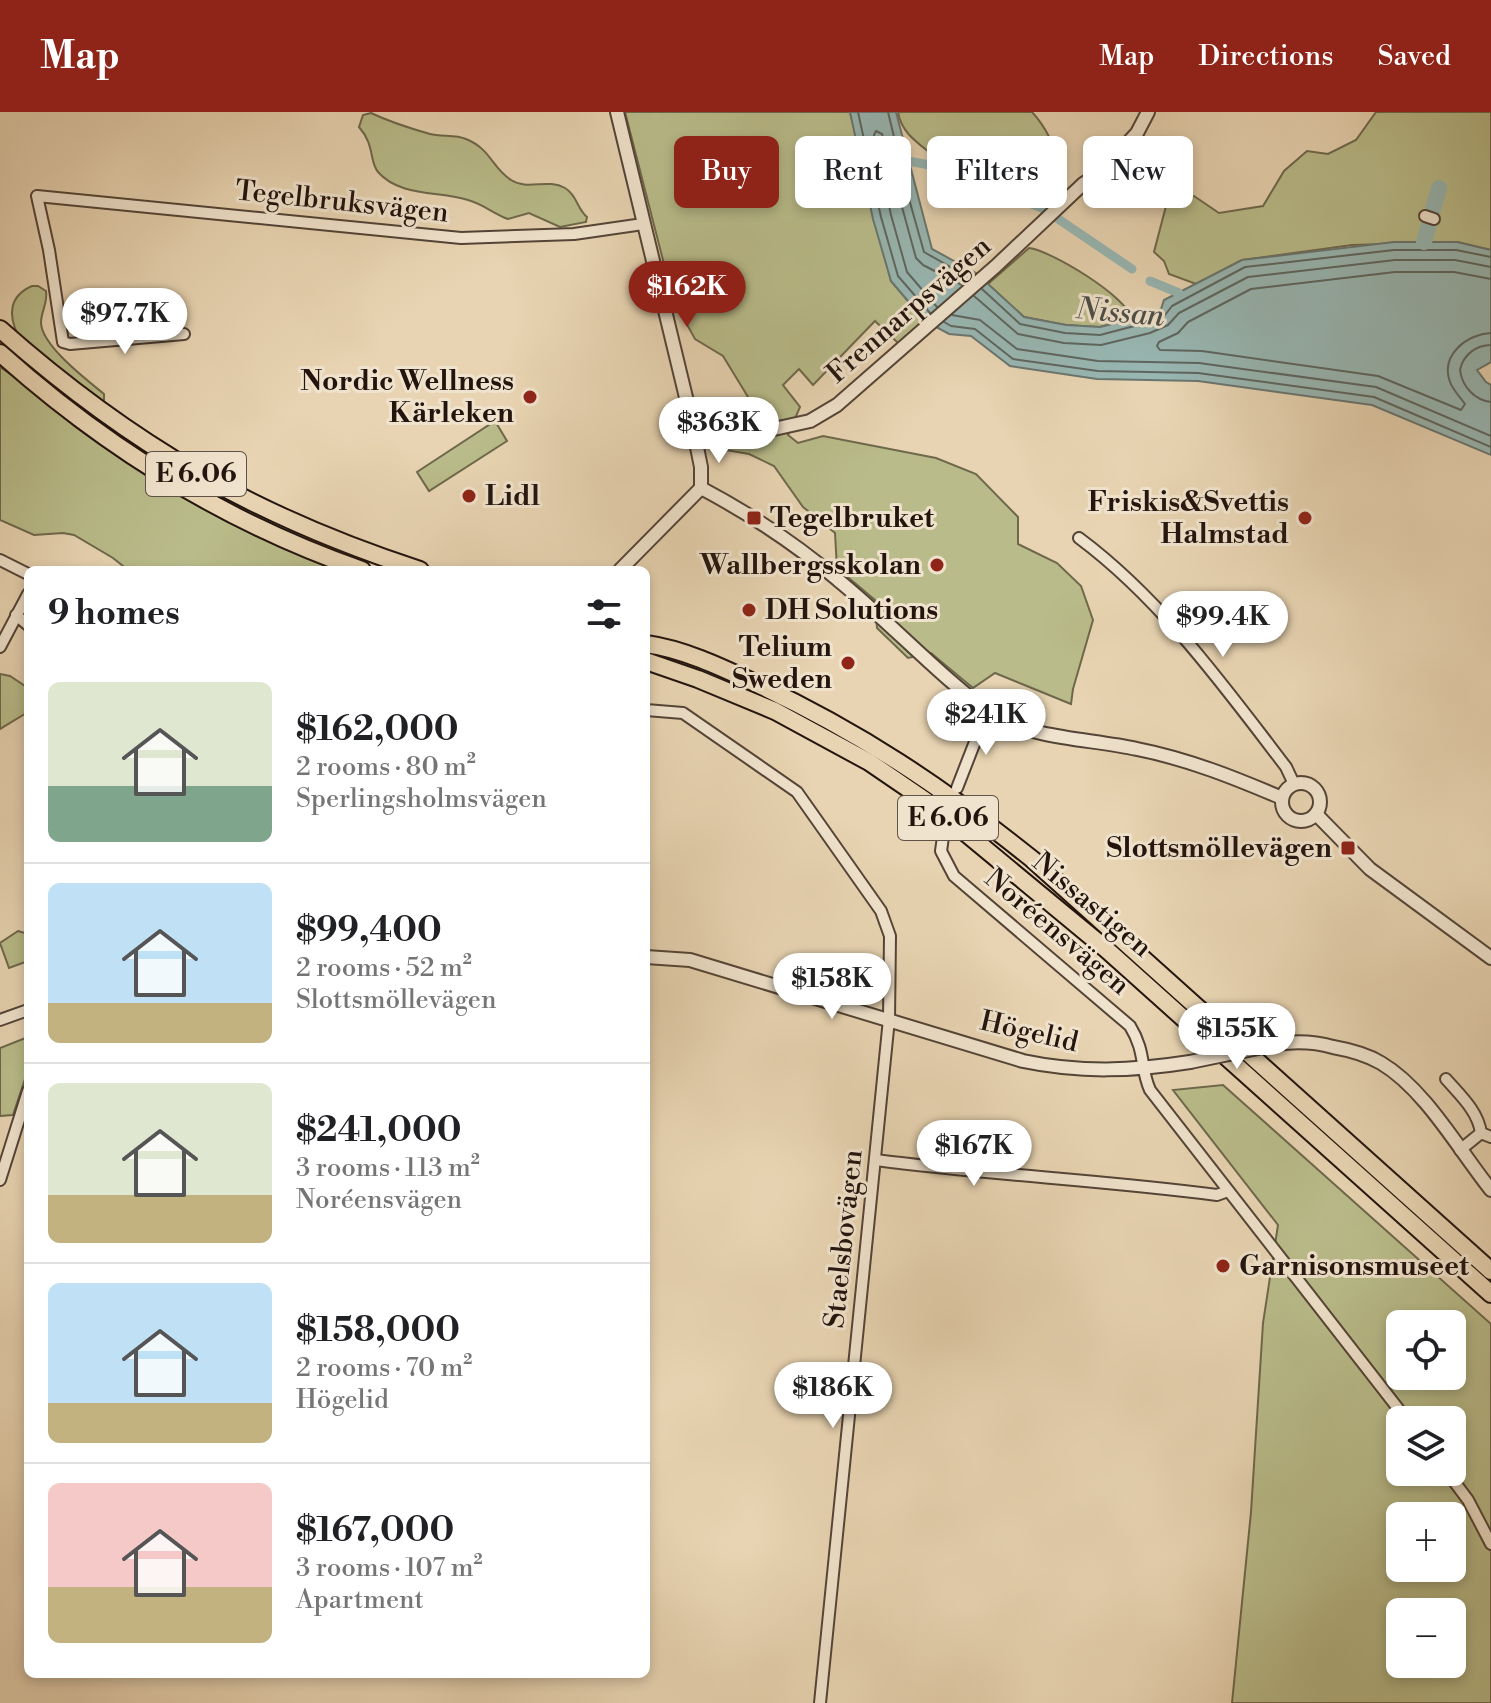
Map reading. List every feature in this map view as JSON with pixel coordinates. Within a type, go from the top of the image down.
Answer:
[{"type":"highway","name":"E 6.06","points":[[0,329],[82,398],[146,444],[205,480],[273,514],[408,566]]},
{"type":"highway","name":"E 6.06","points":[[0,353],[72,413],[136,459],[197,497],[352,566]]},
{"type":"highway","name":"Nissastigen","points":[[650,649],[739,675],[835,723],[895,757],[971,810],[1032,859],[1436,1221]]},
{"type":"highway","name":"Nissastigen","points":[[650,650],[698,679],[775,711],[869,762],[932,805],[1106,949],[1491,1294]]},
{"type":"highway","name":"E 6.06","points":[[1436,1221],[1491,1260]]},
{"type":"highway","name":"E 6.06","points":[[1436,1221],[1491,1271]]},
{"type":"street","points":[[617,112],[703,479],[701,488],[624,566]]},
{"type":"street","name":"Frennarpsvägen","points":[[695,442],[709,438],[733,438],[810,421],[837,405],[1100,173],[1137,133],[1148,112]]},
{"type":"street","name":"Tegelbruksvägen","points":[[184,334],[63,342],[37,196],[461,238],[574,234],[643,224]]},
{"type":"street","points":[[701,488],[773,530],[837,579],[987,711],[1020,728],[1143,750],[1211,768],[1282,798]]},
{"type":"street","points":[[1079,538],[1112,563],[1200,658],[1286,767],[1294,784]]},
{"type":"street","points":[[0,560],[24,572]]},
{"type":"street","points":[[0,647],[24,601]]},
{"type":"street","points":[[16,615],[24,622]]},
{"type":"street","name":"Staelsbovägen","points":[[650,710],[683,713],[797,792],[881,911],[890,936],[889,1019],[820,1703]]},
{"type":"street","points":[[957,788],[987,711]]},
{"type":"street","points":[[1306,783],[1316,790],[1320,804],[1316,814],[1304,821],[1291,818],[1284,811],[1282,798],[1287,788],[1294,784],[1306,783]]},
{"type":"street","points":[[1316,814],[1370,869],[1491,958]]},
{"type":"street","name":"Noréensvägen","points":[[945,823],[941,851],[954,876],[1121,1017],[1138,1038],[1150,1090],[1396,1406]]},
{"type":"street","name":"Högelid","points":[[650,957],[690,960],[1023,1061],[1057,1068],[1097,1071],[1145,1069],[1298,1042],[1359,1053],[1379,1062],[1408,1085],[1491,1190]]},
{"type":"street","points":[[0,1020],[24,1011]]},
{"type":"street","points":[[1446,1079],[1475,1113],[1486,1135],[1460,1150]]},
{"type":"street","points":[[0,1180],[24,1104]]},
{"type":"street","points":[[876,1160],[1217,1195],[1228,1191]]},
{"type":"street","points":[[1458,1486],[1491,1544]]},
{"type":"green space","points":[[625,112],[850,112],[856,136],[795,136],[795,208],[873,208],[891,281],[925,321],[899,344],[875,321],[813,385],[799,369],[783,385],[800,407],[788,435],[798,443],[823,436],[936,458],[976,474],[1018,517],[1018,544],[1057,563],[1081,586],[1093,620],[1071,704],[995,673],[973,688],[931,653],[908,658],[877,628],[875,600],[837,568],[835,533],[803,507],[774,466],[749,454],[708,447],[704,426],[745,418],[748,397],[723,356],[695,339],[673,299]]},
{"type":"green space","points":[[898,112],[1032,112],[1049,136],[927,136],[927,150],[905,130]]},
{"type":"green space","points":[[1376,112],[1491,112],[1491,250],[1457,242],[1352,245],[1242,260],[1196,284],[1169,274],[1164,261],[1154,252],[1165,208],[1193,208],[1194,196],[1219,213],[1263,206],[1284,171],[1307,151],[1328,154],[1356,140]]},
{"type":"green space","points":[[371,113],[430,134],[466,139],[481,148],[505,175],[517,183],[551,184],[565,188],[587,217],[586,222],[560,227],[529,213],[508,219],[468,200],[397,186],[378,172],[359,127],[363,115]]},
{"type":"green space","points":[[1029,248],[1053,257],[1103,287],[1132,319],[1100,327],[1066,325],[1024,317],[988,284]]},
{"type":"green space","points":[[32,286],[46,291],[41,323],[49,342],[66,362],[104,394],[104,400],[100,401],[18,335],[13,307],[19,295]]},
{"type":"green space","points":[[0,367],[91,438],[150,477],[243,528],[330,566],[123,566],[74,535],[34,535],[0,520]]},
{"type":"green space","points":[[495,421],[507,441],[429,491],[417,472]]},
{"type":"green space","points":[[0,674],[10,676],[24,685],[24,714],[0,729]]},
{"type":"green space","points":[[18,931],[24,933],[24,962],[9,968],[0,943]]},
{"type":"green space","points":[[24,1039],[24,1082],[13,1115],[0,1116],[0,1048]]},
{"type":"green space","points":[[1223,1085],[1491,1324],[1491,1703],[1232,1703],[1251,1512],[1263,1323],[1278,1225],[1173,1090]]},
{"type":"water","points":[[850,112],[896,112],[902,136],[855,136]]},
{"type":"water","points":[[911,169],[932,249],[976,273],[1024,317],[1066,325],[1100,327],[1161,309],[1164,300],[1242,260],[1394,242],[1457,242],[1491,250],[1491,362],[1477,370],[1491,385],[1491,455],[1372,405],[1198,381],[1097,379],[1010,366],[971,336],[949,334],[925,321],[891,281],[871,208],[911,208]]},
{"type":"waterway","points":[[911,162],[930,165],[1042,208],[1132,269]]},
{"type":"waterway","points":[[1424,242],[1439,188]]},
{"type":"waterway","name":"Nissan","points":[[1150,281],[1179,293]]},
{"type":"place","name":"Nordic Wellness Kärleken","points":[[530,397]]},
{"type":"place","name":"Lidl","points":[[469,496]]},
{"type":"place","name":"Tegelbruket","points":[[754,518]]},
{"type":"place","name":"Friskis&Svettis Halmstad","points":[[1305,518]]},
{"type":"place","name":"Wallbergsskolan","points":[[937,565]]},
{"type":"place","name":"DH Solutions","points":[[749,610]]},
{"type":"place","name":"Telium Sweden","points":[[848,663]]},
{"type":"place","name":"Slottsmöllevägen","points":[[1348,848]]},
{"type":"place","name":"Garnisonsmuseet","points":[[1223,1266]]}]
